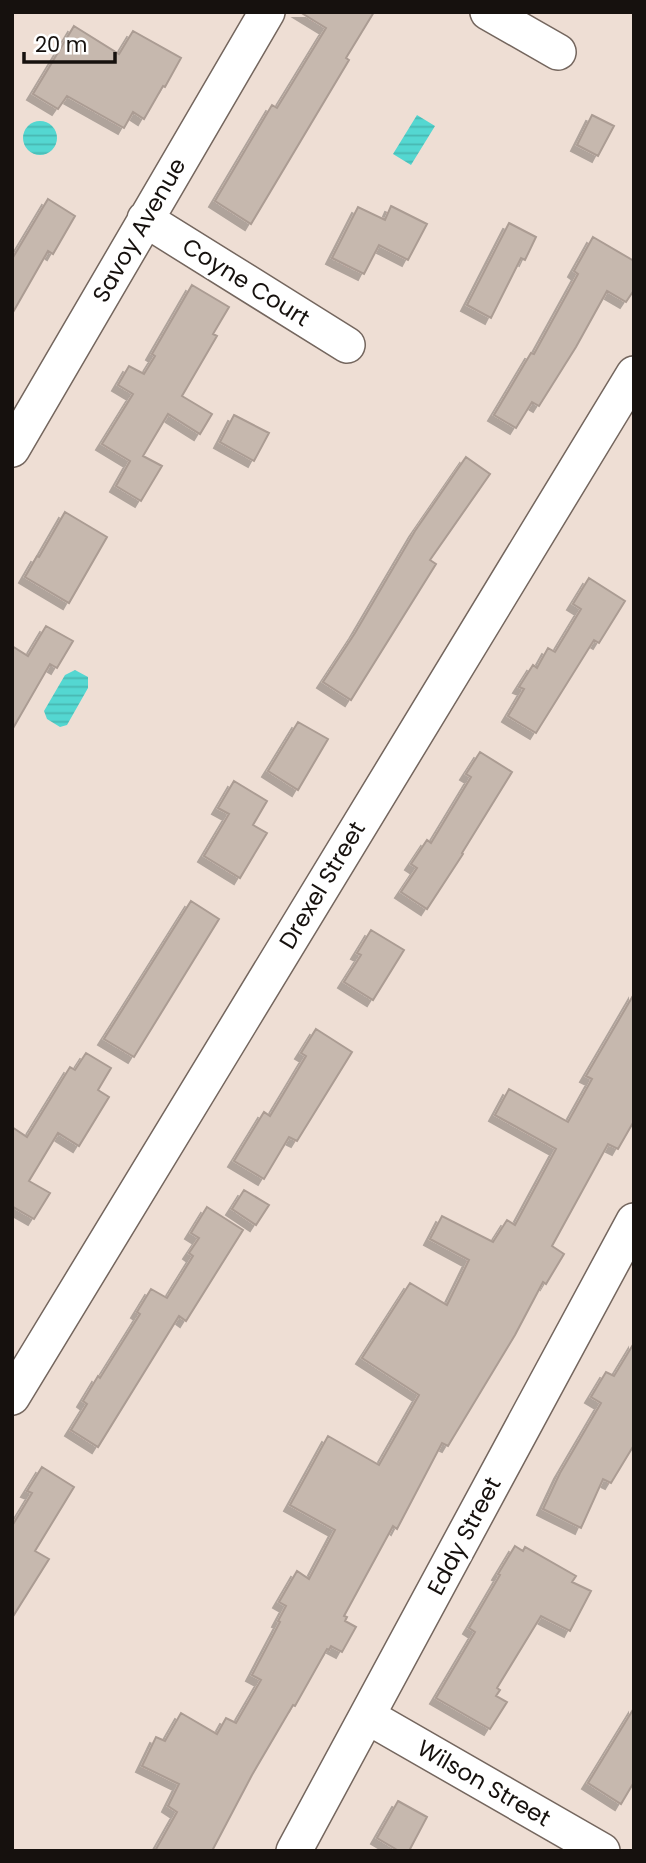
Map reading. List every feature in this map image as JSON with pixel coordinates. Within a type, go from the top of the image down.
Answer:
[{"type":"street","name":"Savoy Avenue","points":[[12,449],[267,12]]},
{"type":"street","points":[[488,12],[558,52]]},
{"type":"street","name":"Coyne Court","points":[[145,219],[347,345]]},
{"type":"street","name":"Drexel Street","points":[[12,1397],[634,374]]},
{"type":"street","name":"Eddy Street","points":[[293,1851],[634,1221]]},
{"type":"street","name":"Wilson Street","points":[[367,1716],[601,1851]]},
{"type":"water","points":[[417,115],[435,126],[411,165],[393,154]]},
{"type":"water","points":[[40,121],[52,126],[57,138],[52,150],[40,155],[28,150],[23,138],[28,126]]},
{"type":"water","points":[[75,670],[88,677],[88,688],[67,725],[60,727],[47,719],[44,711],[65,675]]},
{"type":"building","points":[[300,12],[374,12],[346,58],[349,60],[251,224],[215,201],[272,105],[277,108],[326,28]]},
{"type":"building","points":[[74,26],[119,54],[133,31],[181,58],[144,119],[133,112],[124,128],[67,96],[58,109],[33,94]]},
{"type":"building","points":[[592,115],[614,126],[598,156],[577,145]]},
{"type":"building","points":[[48,199],[75,216],[53,254],[48,251],[12,314],[12,259]]},
{"type":"building","points":[[391,206],[427,224],[408,260],[379,245],[364,274],[332,258],[358,207],[385,220]]},
{"type":"building","points":[[509,223],[536,237],[525,260],[521,258],[491,318],[467,305]]},
{"type":"building","points":[[593,237],[634,261],[634,290],[626,302],[607,291],[539,406],[532,402],[516,428],[494,415],[531,353],[534,354],[578,274],[574,271]]},
{"type":"building","points":[[192,285],[229,307],[213,334],[217,336],[182,396],[212,414],[200,434],[168,414],[143,456],[162,466],[141,501],[116,486],[130,461],[102,444],[133,394],[118,385],[129,366],[144,374],[155,356],[152,354]]},
{"type":"building","points":[[234,415],[269,433],[254,461],[220,442]]},
{"type":"building","points":[[466,457],[490,474],[430,560],[436,564],[351,700],[323,682],[415,531]]},
{"type":"building","points":[[65,512],[107,537],[69,603],[25,577]]},
{"type":"building","points":[[589,578],[625,601],[599,643],[594,640],[536,733],[508,716],[524,689],[519,687],[533,665],[537,668],[548,648],[555,652],[581,609],[573,604]]},
{"type":"building","points":[[46,626],[73,641],[57,668],[50,664],[12,730],[12,646],[28,656]]},
{"type":"building","points":[[298,722],[328,739],[298,790],[268,771]]},
{"type":"building","points":[[480,752],[512,772],[427,909],[401,892],[417,868],[411,864],[427,840],[431,843],[471,777],[466,774]]},
{"type":"building","points":[[234,781],[267,801],[253,825],[267,833],[240,878],[204,856],[229,814],[218,808]]},
{"type":"building","points":[[191,901],[219,919],[134,1057],[104,1039]]},
{"type":"building","points":[[371,930],[404,950],[373,1000],[344,982],[361,955],[357,953]]},
{"type":"building","points":[[634,994],[634,1121],[618,1149],[608,1144],[552,1246],[564,1254],[546,1284],[543,1282],[515,1335],[448,1446],[442,1443],[397,1529],[393,1526],[344,1616],[347,1617],[345,1621],[356,1627],[342,1652],[331,1646],[327,1649],[252,1775],[212,1851],[155,1851],[177,1812],[168,1806],[179,1784],[142,1766],[156,1737],[165,1741],[181,1713],[217,1734],[226,1718],[236,1723],[261,1680],[252,1675],[286,1606],[279,1602],[297,1571],[309,1579],[335,1530],[290,1505],[328,1436],[379,1465],[419,1395],[362,1358],[410,1283],[447,1305],[469,1260],[430,1239],[442,1216],[493,1242],[507,1220],[515,1225],[556,1149],[495,1115],[509,1089],[568,1122],[592,1079],[586,1076]]},
{"type":"building","points":[[316,1029],[352,1052],[297,1141],[289,1137],[264,1179],[234,1161],[264,1112],[270,1116],[306,1056],[301,1053]]},
{"type":"building","points":[[86,1053],[111,1068],[98,1090],[109,1097],[79,1146],[58,1133],[29,1181],[50,1193],[34,1219],[13,1207],[12,1209],[12,1127],[27,1137],[70,1067],[75,1070]]},
{"type":"building","points":[[244,1190],[269,1205],[256,1225],[232,1209]]},
{"type":"building","points":[[207,1207],[243,1230],[186,1321],[179,1316],[98,1447],[71,1430],[87,1404],[83,1401],[140,1314],[137,1312],[151,1289],[167,1298],[193,1256],[189,1253],[199,1238],[191,1233]]},
{"type":"building","points":[[634,1343],[634,1445],[611,1483],[603,1479],[581,1528],[543,1509],[560,1473],[601,1403],[591,1397],[606,1372],[614,1376]]},
{"type":"building","points":[[42,1467],[74,1487],[35,1551],[49,1559],[12,1618],[12,1526],[32,1493],[27,1491]]},
{"type":"building","points":[[515,1546],[523,1551],[525,1547],[576,1576],[572,1582],[591,1591],[570,1631],[541,1616],[497,1688],[500,1690],[496,1696],[507,1702],[490,1729],[436,1698],[475,1632],[469,1628]]},
{"type":"building","points":[[634,1708],[634,1782],[621,1804],[588,1783]]},
{"type":"building","points":[[398,1801],[427,1817],[409,1851],[399,1851],[377,1838]]}]
